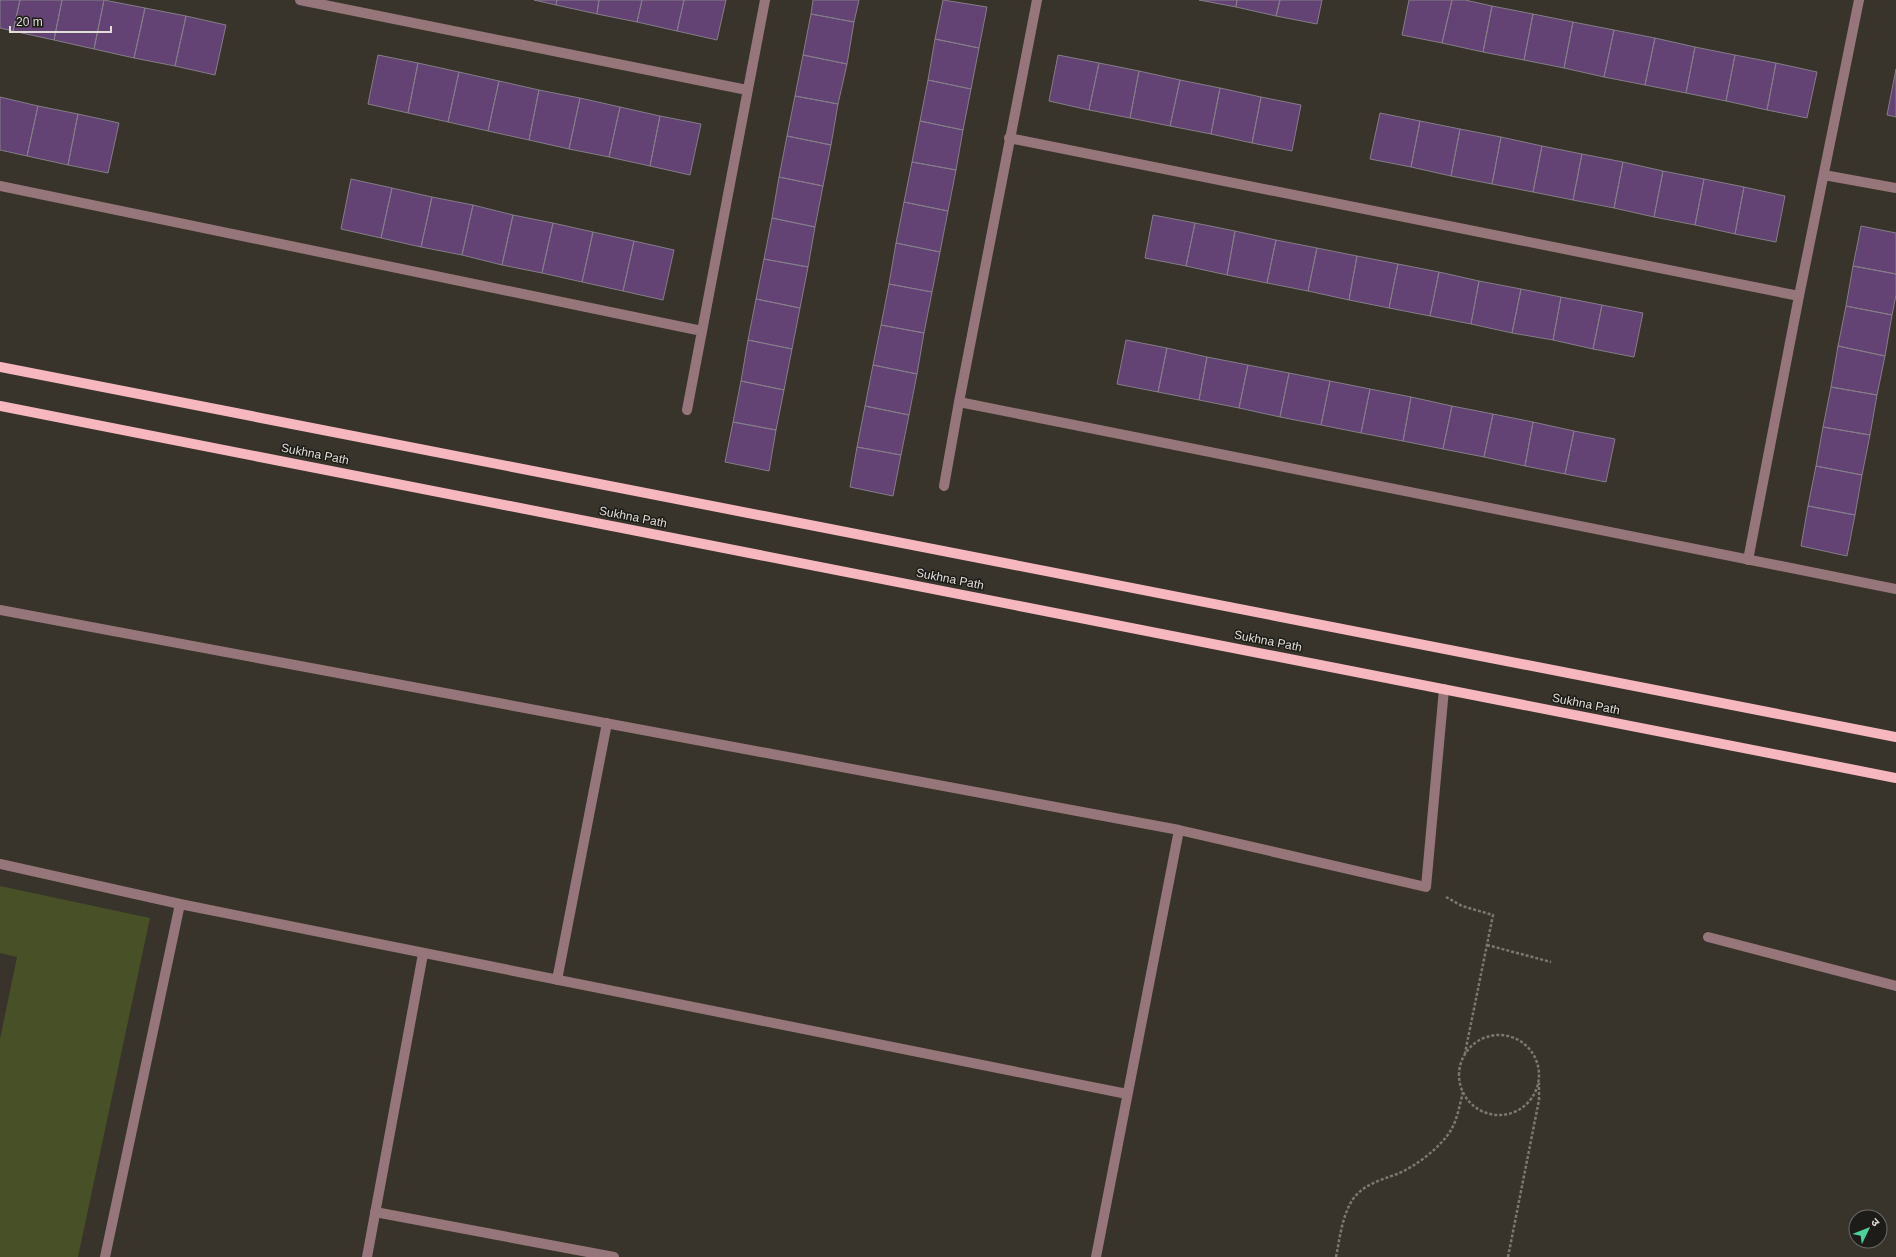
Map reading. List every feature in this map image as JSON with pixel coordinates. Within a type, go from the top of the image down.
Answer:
[{"type":"main road","name":"Sukhna Path","points":[[0,368],[1896,737]]},
{"type":"main road","name":"Sukhna Path","points":[[0,406],[1896,778]]},
{"type":"street","points":[[300,0],[747,90]]},
{"type":"street","points":[[687,410],[765,0]]},
{"type":"street","points":[[944,486],[1009,138],[1037,0]]},
{"type":"street","points":[[1748,560],[1799,296],[1859,0]]},
{"type":"street","points":[[1009,138],[1799,296]]},
{"type":"street","points":[[1824,175],[1896,188]]},
{"type":"street","points":[[0,186],[702,331]]},
{"type":"street","points":[[959,402],[1896,589]]},
{"type":"street","points":[[0,610],[1179,830],[1426,887],[1444,689]]},
{"type":"street","points":[[557,980],[606,724]]},
{"type":"street","points":[[1096,1257],[1179,830]]},
{"type":"street","points":[[0,864],[180,904],[423,954],[1127,1094]]},
{"type":"street","points":[[105,1257],[180,904]]},
{"type":"street","points":[[1708,938],[1896,986]]},
{"type":"street","points":[[367,1257],[423,954]]},
{"type":"street","points":[[375,1212],[614,1257]]},
{"type":"path","points":[[1426,887],[1462,906],[1493,915],[1464,1055],[1460,1067],[1459,1080],[1463,1092],[1471,1103],[1481,1111],[1494,1114],[1506,1114],[1518,1110],[1529,1102],[1536,1091],[1539,1078]]},
{"type":"path","points":[[1486,945],[1551,962]]},
{"type":"path","points":[[1464,1055],[1472,1045],[1484,1038],[1497,1035],[1510,1037],[1523,1043],[1532,1052],[1538,1065],[1539,1100],[1508,1257]]},
{"type":"path","points":[[1336,1257],[1346,1213],[1354,1198],[1361,1190],[1374,1182],[1400,1173],[1426,1158],[1451,1130],[1463,1092]]},
{"type":"green space","points":[[0,886],[150,918],[78,1257],[0,1257],[0,1039],[17,957],[0,953]]},
{"type":"building","points":[[0,0],[20,0],[13,31],[0,28]]},
{"type":"building","points":[[20,0],[62,0],[54,40],[13,31]]},
{"type":"building","points":[[62,0],[104,0],[94,49],[54,40]]},
{"type":"building","points":[[104,0],[145,8],[134,58],[94,49]]},
{"type":"building","points":[[534,0],[557,0],[556,5]]},
{"type":"building","points":[[557,0],[599,0],[597,14],[556,5]]},
{"type":"building","points":[[599,0],[642,0],[637,22],[597,14]]},
{"type":"building","points":[[642,0],[684,0],[677,31],[637,22]]},
{"type":"building","points":[[684,0],[726,0],[717,40],[677,31]]},
{"type":"building","points":[[813,0],[859,0],[854,22],[811,14]]},
{"type":"building","points":[[943,0],[987,7],[979,48],[935,39]]},
{"type":"building","points":[[1199,0],[1237,0],[1236,7]]},
{"type":"building","points":[[1237,0],[1280,0],[1276,16],[1236,7]]},
{"type":"building","points":[[1280,0],[1322,0],[1317,24],[1276,16]]},
{"type":"building","points":[[1409,0],[1452,0],[1442,43],[1402,35]]},
{"type":"building","points":[[1452,0],[1465,0],[1492,6],[1483,52],[1442,43]]},
{"type":"building","points":[[1492,6],[1533,14],[1524,60],[1483,52]]},
{"type":"building","points":[[145,8],[186,16],[175,66],[134,58]]},
{"type":"building","points":[[811,14],[854,22],[847,64],[803,55]]},
{"type":"building","points":[[1533,14],[1573,22],[1564,68],[1524,60]]},
{"type":"building","points":[[186,16],[226,25],[215,75],[175,66]]},
{"type":"building","points":[[1573,22],[1614,30],[1604,77],[1564,68]]},
{"type":"building","points":[[1614,30],[1655,38],[1645,85],[1604,77]]},
{"type":"building","points":[[1655,38],[1695,47],[1686,93],[1645,85]]},
{"type":"building","points":[[935,39],[979,48],[971,89],[928,80]]},
{"type":"building","points":[[1695,47],[1735,55],[1726,101],[1686,93]]},
{"type":"building","points":[[378,55],[418,63],[408,113],[368,104]]},
{"type":"building","points":[[803,55],[847,64],[838,104],[795,96]]},
{"type":"building","points":[[1058,55],[1099,63],[1089,110],[1049,101]]},
{"type":"building","points":[[1735,55],[1776,63],[1767,110],[1726,101]]},
{"type":"building","points":[[418,63],[459,72],[448,122],[408,113]]},
{"type":"building","points":[[1099,63],[1139,71],[1130,118],[1089,110]]},
{"type":"building","points":[[1776,63],[1817,72],[1807,118],[1767,110]]},
{"type":"building","points":[[1896,69],[1896,117],[1887,115]]},
{"type":"building","points":[[1139,71],[1180,80],[1170,126],[1130,118]]},
{"type":"building","points":[[459,72],[499,81],[488,131],[448,122]]},
{"type":"building","points":[[928,80],[971,89],[963,130],[920,121]]},
{"type":"building","points":[[1180,80],[1220,88],[1211,134],[1170,126]]},
{"type":"building","points":[[499,81],[539,90],[529,140],[488,131]]},
{"type":"building","points":[[1220,88],[1261,97],[1252,143],[1211,134]]},
{"type":"building","points":[[539,90],[580,98],[569,149],[529,140]]},
{"type":"building","points":[[795,96],[838,104],[831,145],[787,136]]},
{"type":"building","points":[[0,97],[38,106],[27,156],[0,150]]},
{"type":"building","points":[[1261,97],[1301,105],[1292,151],[1252,143]]},
{"type":"building","points":[[580,98],[620,107],[609,157],[569,149]]},
{"type":"building","points":[[38,106],[78,114],[68,165],[27,156]]},
{"type":"building","points":[[620,107],[660,116],[650,166],[609,157]]},
{"type":"building","points":[[1380,113],[1420,121],[1411,167],[1370,159]]},
{"type":"building","points":[[78,114],[119,123],[108,173],[68,165]]},
{"type":"building","points":[[660,116],[701,124],[690,175],[650,166]]},
{"type":"building","points":[[920,121],[963,130],[956,170],[912,162]]},
{"type":"building","points":[[1420,121],[1460,129],[1451,176],[1411,167]]},
{"type":"building","points":[[1460,129],[1501,137],[1492,184],[1451,176]]},
{"type":"building","points":[[787,136],[831,145],[823,186],[779,177]]},
{"type":"building","points":[[1501,137],[1542,146],[1533,192],[1492,184]]},
{"type":"building","points":[[1542,146],[1582,154],[1573,200],[1533,192]]},
{"type":"building","points":[[1582,154],[1623,162],[1614,208],[1573,200]]},
{"type":"building","points":[[912,162],[956,170],[948,211],[904,202]]},
{"type":"building","points":[[1623,162],[1663,171],[1654,217],[1614,208]]},
{"type":"building","points":[[1663,171],[1704,179],[1695,225],[1654,217]]},
{"type":"building","points":[[779,177],[823,186],[815,227],[772,218]]},
{"type":"building","points":[[351,179],[392,188],[381,238],[341,229]]},
{"type":"building","points":[[1704,179],[1744,187],[1735,234],[1695,225]]},
{"type":"building","points":[[1744,187],[1785,196],[1776,242],[1735,234]]},
{"type":"building","points":[[392,188],[432,197],[421,247],[381,238]]},
{"type":"building","points":[[432,197],[473,205],[462,255],[421,247]]},
{"type":"building","points":[[904,202],[948,211],[940,252],[896,243]]},
{"type":"building","points":[[473,205],[513,215],[502,265],[462,255]]},
{"type":"building","points":[[513,215],[553,223],[542,273],[502,265]]},
{"type":"building","points":[[1153,215],[1195,223],[1186,266],[1145,258]]},
{"type":"building","points":[[772,218],[815,227],[808,267],[764,259]]},
{"type":"building","points":[[553,223],[593,232],[582,282],[542,273]]},
{"type":"building","points":[[1195,223],[1235,231],[1227,275],[1186,266]]},
{"type":"building","points":[[1861,226],[1896,233],[1896,274],[1853,266]]},
{"type":"building","points":[[1235,231],[1276,240],[1267,283],[1227,275]]},
{"type":"building","points":[[593,232],[634,241],[623,291],[582,282]]},
{"type":"building","points":[[1276,240],[1317,248],[1308,291],[1267,283]]},
{"type":"building","points":[[634,241],[674,250],[663,300],[623,291]]},
{"type":"building","points":[[896,243],[940,252],[932,292],[889,284]]},
{"type":"building","points":[[1317,248],[1357,256],[1349,300],[1308,291]]},
{"type":"building","points":[[1357,256],[1398,264],[1389,308],[1349,300]]},
{"type":"building","points":[[764,259],[808,267],[800,308],[756,299]]},
{"type":"building","points":[[1398,264],[1439,272],[1430,316],[1389,308]]},
{"type":"building","points":[[1853,266],[1896,274],[1896,295],[1892,315],[1846,306]]},
{"type":"building","points":[[1439,272],[1479,281],[1471,324],[1430,316]]},
{"type":"building","points":[[1479,281],[1521,289],[1512,333],[1471,324]]},
{"type":"building","points":[[889,284],[932,292],[924,333],[881,325]]},
{"type":"building","points":[[1521,289],[1561,297],[1553,340],[1512,333]]},
{"type":"building","points":[[1561,297],[1602,305],[1593,349],[1553,340]]},
{"type":"building","points":[[756,299],[800,308],[792,349],[748,340]]},
{"type":"building","points":[[1602,305],[1643,313],[1634,357],[1593,349]]},
{"type":"building","points":[[1846,306],[1892,315],[1885,356],[1838,346]]},
{"type":"building","points":[[881,325],[924,333],[917,374],[873,365]]},
{"type":"building","points":[[748,340],[792,349],[784,390],[741,381]]},
{"type":"building","points":[[1126,340],[1167,348],[1158,392],[1117,384]]},
{"type":"building","points":[[1838,346],[1885,356],[1877,395],[1831,387]]},
{"type":"building","points":[[1167,348],[1207,357],[1199,400],[1158,392]]},
{"type":"building","points":[[1207,357],[1248,365],[1239,408],[1199,400]]},
{"type":"building","points":[[873,365],[917,374],[909,415],[865,406]]},
{"type":"building","points":[[1248,365],[1289,373],[1280,417],[1239,408]]},
{"type":"building","points":[[1289,373],[1330,381],[1321,425],[1280,417]]},
{"type":"building","points":[[741,381],[784,390],[776,430],[733,422]]},
{"type":"building","points":[[1330,381],[1370,389],[1361,433],[1321,425]]},
{"type":"building","points":[[1831,387],[1877,395],[1870,435],[1823,427]]},
{"type":"building","points":[[1370,389],[1411,397],[1403,441],[1361,433]]},
{"type":"building","points":[[1411,397],[1452,406],[1443,449],[1403,441]]},
{"type":"building","points":[[865,406],[909,415],[901,455],[857,447]]},
{"type":"building","points":[[1452,406],[1493,414],[1484,457],[1443,449]]},
{"type":"building","points":[[1493,414],[1533,422],[1525,466],[1484,457]]},
{"type":"building","points":[[733,422],[776,430],[769,471],[725,462]]},
{"type":"building","points":[[1533,422],[1574,431],[1565,474],[1525,466]]},
{"type":"building","points":[[1823,427],[1870,435],[1862,475],[1816,466]]},
{"type":"building","points":[[1574,431],[1615,439],[1606,482],[1565,474]]},
{"type":"building","points":[[857,447],[901,455],[893,496],[850,487]]},
{"type":"building","points":[[1816,466],[1862,475],[1855,515],[1808,506]]},
{"type":"building","points":[[1808,506],[1855,515],[1847,556],[1801,546]]}]
